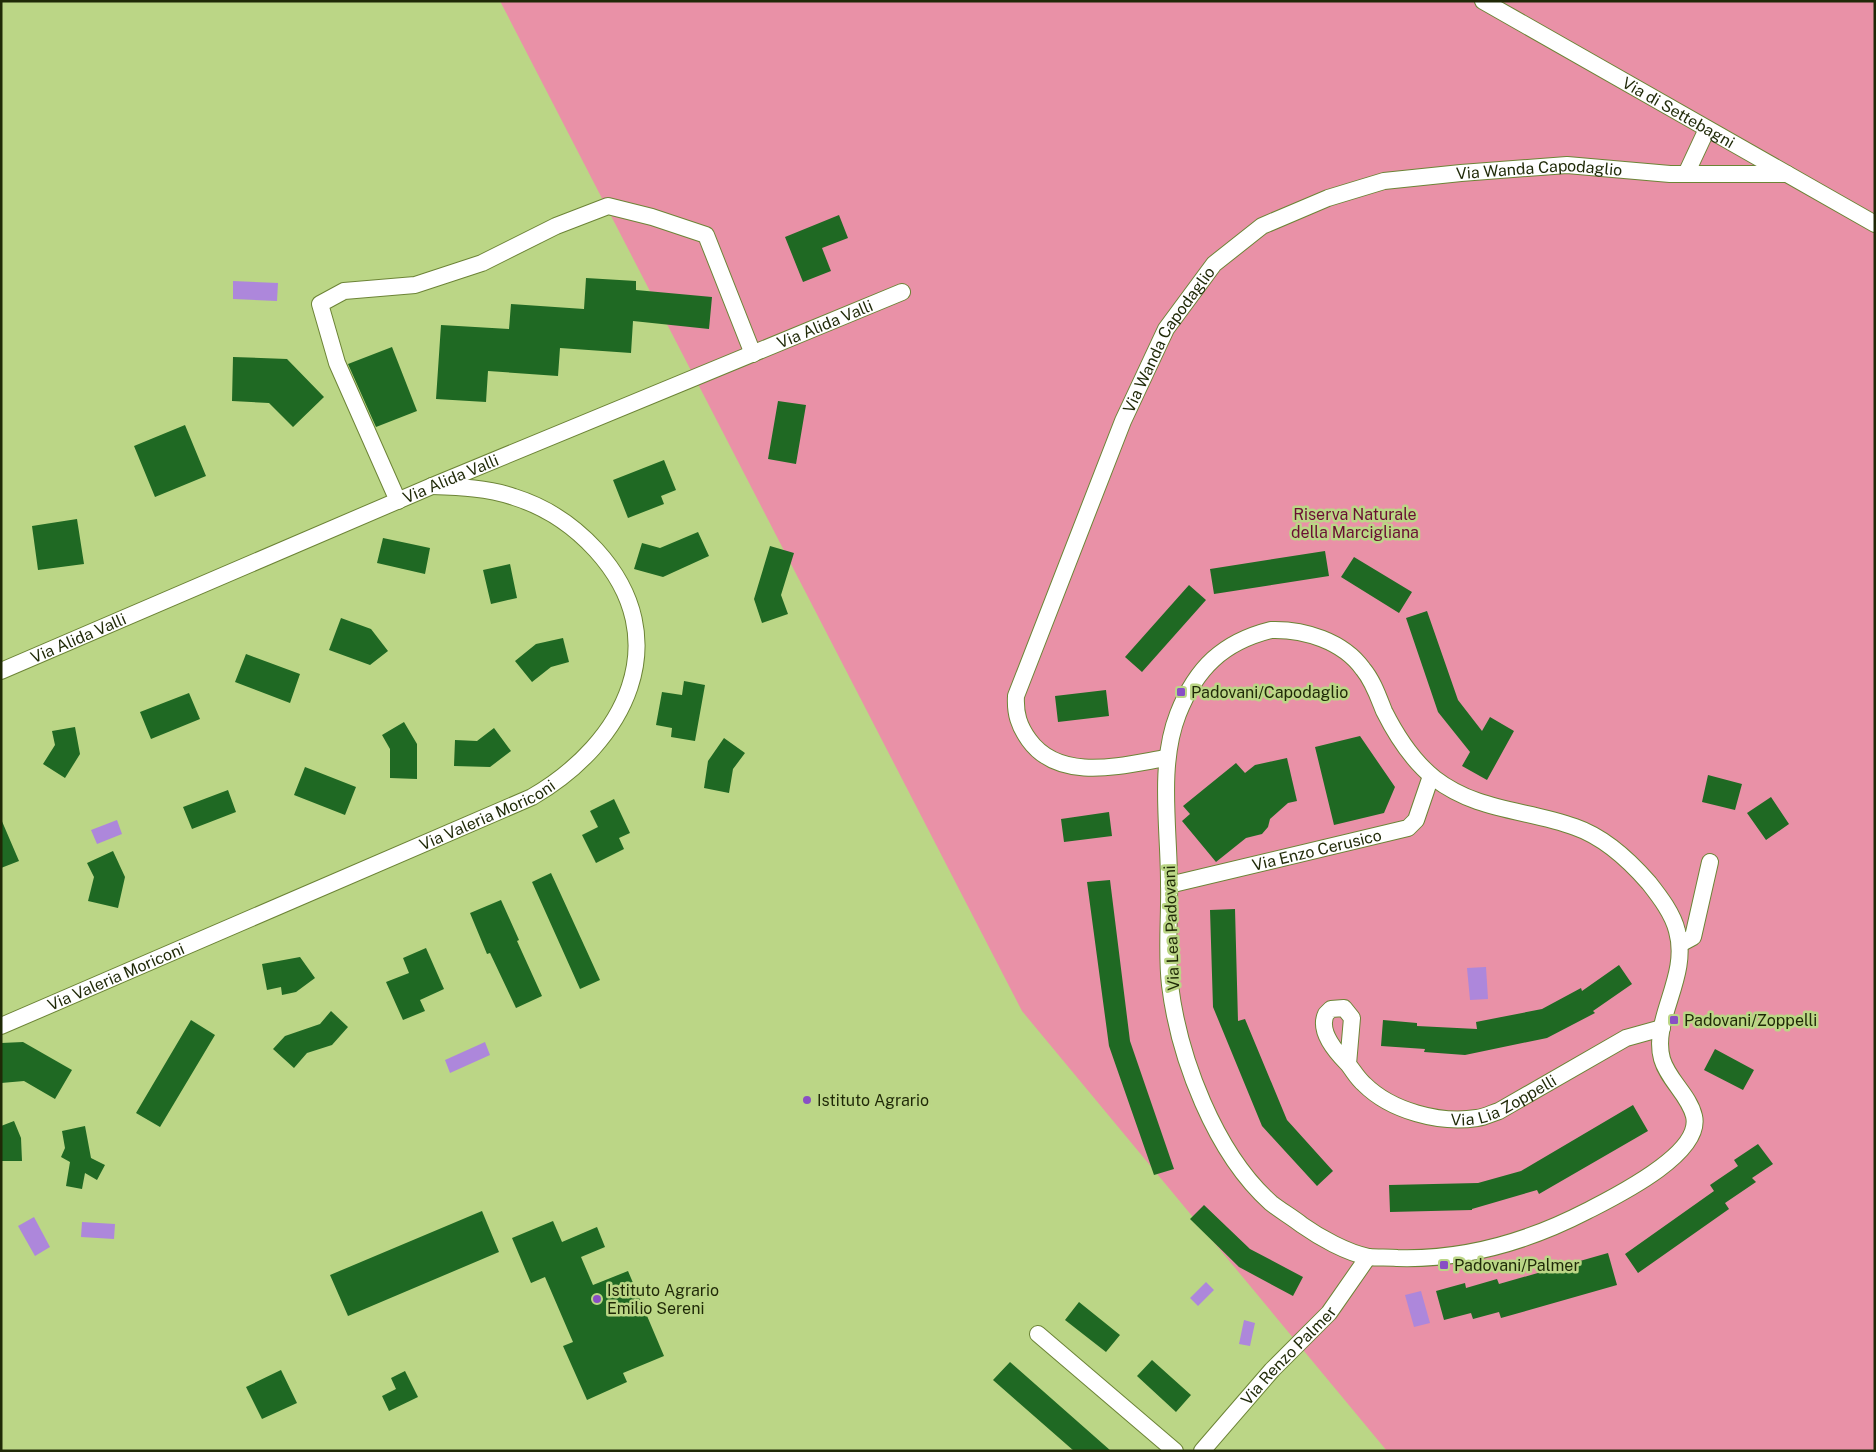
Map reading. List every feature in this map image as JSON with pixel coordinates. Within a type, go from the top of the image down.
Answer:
[{"type":"street","name":"Via di Settebagni","points":[[1483,1],[1875,224]]},
{"type":"street","points":[[1686,174],[1708,129]]},
{"type":"street","name":"Via Wanda Capodaglio","points":[[1166,758],[1089,768],[1069,765],[1050,758],[1031,744],[1023,732],[1018,720],[1016,696],[1123,422],[1166,329],[1214,264],[1262,226],[1328,198],[1384,181],[1461,172],[1567,165],[1686,174],[1786,174]]},
{"type":"street","points":[[398,501],[337,363],[320,304],[344,290],[415,285],[482,263],[556,226],[608,206],[652,217],[706,235],[752,354]]},
{"type":"street","name":"Via Alida Valli","points":[[1,671],[432,486],[902,292]]},
{"type":"street","name":"Via Valeria Moriconi","points":[[1,1026],[532,797],[567,774],[604,736],[616,718],[627,691],[635,665],[638,641],[636,623],[628,600],[605,560],[575,530],[559,518],[530,503],[491,490],[432,486]]},
{"type":"street","name":"Via Lea Padovani","points":[[1271,630],[1286,630],[1318,637],[1356,660],[1375,688],[1386,715],[1402,741],[1431,776],[1455,792],[1482,803],[1572,825],[1607,843],[1637,869],[1660,898],[1677,927],[1681,955],[1659,1037],[1662,1058],[1667,1072],[1694,1117],[1693,1131],[1681,1151],[1669,1162],[1610,1200],[1563,1223],[1509,1242],[1459,1255],[1415,1258],[1368,1257],[1320,1238],[1272,1203],[1238,1166],[1220,1139],[1206,1111],[1185,1055],[1170,985],[1166,758],[1172,731],[1184,700],[1193,684],[1214,658],[1241,639],[1271,630]]},
{"type":"street","name":"Via Enzo Cerusico","points":[[1169,885],[1408,828],[1416,820],[1431,776]]},
{"type":"street","points":[[1680,944],[1692,938],[1710,862]]},
{"type":"street","name":"Via Lia Zoppelli","points":[[1348,1064],[1363,1084],[1395,1105],[1441,1118],[1478,1118],[1499,1111],[1626,1038],[1662,1028]]},
{"type":"street","name":"Via Renzo Palmer","points":[[1202,1451],[1272,1370],[1329,1313],[1368,1257]]},
{"type":"street","points":[[1038,1334],[1175,1451]]},
{"type":"green space","name":"Riserva Naturale della Marcigliana","points":[[500,1],[1875,1],[1875,1451],[1387,1451],[1022,1011]]},
{"type":"shaded area","points":[[233,281],[278,283],[277,301],[233,299]]},
{"type":"shaded area","points":[[117,820],[122,834],[97,844],[91,830]]},
{"type":"shaded area","points":[[1486,967],[1488,999],[1470,1000],[1467,968]]},
{"type":"shaded area","points":[[485,1042],[490,1055],[450,1073],[445,1060]]},
{"type":"shaded area","points":[[34,1217],[50,1247],[35,1256],[18,1226]]},
{"type":"shaded area","points":[[82,1222],[115,1224],[114,1239],[81,1237]]},
{"type":"shaded area","points":[[1206,1282],[1214,1290],[1198,1306],[1190,1298]]},
{"type":"shaded area","points":[[1421,1291],[1430,1323],[1414,1327],[1405,1295]]},
{"type":"shaded area","points":[[1244,1320],[1255,1323],[1250,1346],[1239,1344]]},
{"type":"building","points":[[839,215],[848,238],[822,248],[831,271],[803,282],[785,237]]},
{"type":"building","points":[[586,278],[636,281],[636,290],[712,297],[709,329],[633,321],[631,353],[560,348],[558,376],[488,371],[486,402],[436,399],[441,325],[509,329],[511,304],[584,309]]},
{"type":"building","points":[[392,347],[417,411],[376,427],[348,364]]},
{"type":"building","points":[[233,357],[287,359],[324,397],[293,427],[269,403],[232,401]]},
{"type":"building","points":[[778,401],[806,405],[796,464],[768,459]]},
{"type":"building","points":[[185,425],[206,476],[155,497],[134,446]]},
{"type":"building","points":[[664,460],[676,490],[661,496],[664,504],[628,518],[613,480]]},
{"type":"building","points":[[77,519],[84,564],[38,570],[32,526]]},
{"type":"building","points":[[698,532],[709,556],[663,577],[634,569],[642,543],[660,548]]},
{"type":"building","points":[[383,538],[430,548],[425,574],[377,563]]},
{"type":"building","points":[[770,546],[794,553],[781,595],[788,614],[762,623],[754,599]]},
{"type":"building","points":[[1325,551],[1329,576],[1214,594],[1210,569]]},
{"type":"building","points":[[1354,557],[1412,592],[1399,613],[1341,577]]},
{"type":"building","points":[[510,564],[517,598],[491,604],[483,570]]},
{"type":"building","points":[[1189,585],[1206,600],[1142,672],[1125,657]]},
{"type":"building","points":[[1427,611],[1458,700],[1482,731],[1490,717],[1514,731],[1487,780],[1462,766],[1470,752],[1438,712],[1406,618]]},
{"type":"building","points":[[341,618],[371,629],[388,651],[370,665],[329,650]]},
{"type":"building","points":[[563,638],[569,662],[551,667],[532,682],[515,661],[536,644]]},
{"type":"building","points":[[246,654],[300,674],[290,703],[235,682]]},
{"type":"building","points":[[684,681],[705,685],[695,741],[671,737],[672,728],[656,725],[662,692],[682,695]]},
{"type":"building","points":[[1106,690],[1109,716],[1058,722],[1055,696]]},
{"type":"building","points":[[189,693],[200,719],[151,739],[140,712]]},
{"type":"building","points":[[404,722],[417,744],[417,779],[390,778],[390,749],[382,735]]},
{"type":"building","points":[[75,727],[80,754],[65,778],[43,764],[55,745],[52,731]]},
{"type":"building","points":[[494,728],[511,751],[490,767],[454,766],[455,740],[477,741]]},
{"type":"building","points":[[1360,736],[1395,787],[1384,813],[1334,825],[1315,747]]},
{"type":"building","points":[[724,738],[745,753],[733,769],[729,793],[704,788],[708,761]]},
{"type":"building","points":[[1287,758],[1297,801],[1288,803],[1270,819],[1268,827],[1262,834],[1246,838],[1216,862],[1182,821],[1190,814],[1183,806],[1236,763],[1245,773],[1255,765]]},
{"type":"building","points":[[305,767],[356,787],[345,815],[294,795]]},
{"type":"building","points":[[1708,775],[1742,784],[1735,810],[1702,802]]},
{"type":"building","points":[[228,790],[236,812],[192,829],[183,807]]},
{"type":"building","points":[[1771,797],[1789,824],[1766,840],[1747,813]]},
{"type":"building","points":[[614,799],[630,833],[619,838],[624,849],[596,863],[582,835],[598,827],[590,811]]},
{"type":"building","points":[[1109,812],[1112,836],[1064,842],[1061,819]]},
{"type":"building","points":[[1,819],[19,861],[1,868]]},
{"type":"building","points":[[113,851],[125,877],[118,908],[88,901],[94,877],[87,863]]},
{"type":"building","points":[[551,873],[600,980],[580,989],[532,882]]},
{"type":"building","points":[[1110,880],[1130,1041],[1174,1169],[1154,1175],[1109,1046],[1087,882]]},
{"type":"building","points":[[501,900],[542,996],[516,1008],[490,953],[487,954],[470,913]]},
{"type":"building","points":[[1235,909],[1238,1021],[1245,1019],[1287,1120],[1333,1171],[1317,1186],[1262,1126],[1213,1007],[1210,910]]},
{"type":"building","points":[[426,948],[444,989],[420,1000],[425,1011],[403,1020],[386,982],[409,973],[403,958]]},
{"type":"building","points":[[300,957],[315,978],[296,992],[282,995],[281,987],[267,990],[262,964]]},
{"type":"building","points":[[1619,965],[1632,984],[1593,1011],[1595,1013],[1547,1038],[1465,1055],[1424,1052],[1425,1049],[1381,1046],[1383,1020],[1417,1023],[1417,1026],[1477,1029],[1476,1022],[1542,1009],[1581,988],[1582,991]]},
{"type":"building","points":[[331,1011],[348,1027],[332,1045],[307,1053],[294,1068],[273,1049],[285,1036],[320,1024]]},
{"type":"building","points":[[191,1020],[215,1035],[160,1127],[136,1113]]},
{"type":"building","points":[[23,1042],[72,1070],[55,1099],[24,1081],[1,1083],[1,1043]]},
{"type":"building","points":[[1715,1049],[1754,1070],[1743,1090],[1704,1070]]},
{"type":"building","points":[[1633,1105],[1648,1131],[1539,1194],[1537,1190],[1472,1210],[1390,1212],[1389,1185],[1478,1183],[1521,1171]]},
{"type":"building","points":[[14,1121],[21,1138],[22,1161],[1,1161],[1,1126]]},
{"type":"building","points":[[85,1126],[91,1158],[105,1165],[97,1180],[85,1173],[82,1189],[66,1186],[70,1162],[61,1157],[65,1148],[62,1131]]},
{"type":"building","points":[[1758,1144],[1773,1164],[1752,1178],[1756,1182],[1725,1203],[1729,1209],[1638,1273],[1625,1254],[1714,1191],[1710,1185],[1738,1166],[1734,1160]]},
{"type":"building","points":[[1204,1205],[1250,1249],[1303,1277],[1293,1296],[1239,1267],[1190,1219]]},
{"type":"building","points":[[482,1211],[499,1252],[348,1316],[330,1275]]},
{"type":"building","name":"Istituto Agrario Emilio Sereni","points":[[553,1221],[562,1242],[597,1227],[605,1247],[581,1257],[593,1285],[628,1271],[664,1356],[623,1373],[627,1382],[587,1400],[563,1346],[573,1342],[545,1277],[531,1283],[512,1238]]},
{"type":"building","points":[[1608,1253],[1617,1285],[1501,1318],[1499,1312],[1473,1319],[1471,1313],[1444,1320],[1436,1291],[1465,1283],[1466,1288],[1497,1279],[1499,1284]]},
{"type":"building","points":[[1079,1302],[1120,1335],[1106,1352],[1065,1320]]},
{"type":"building","points":[[1152,1360],[1191,1395],[1176,1412],[1137,1376]]},
{"type":"building","points":[[1010,1362],[1111,1451],[1074,1451],[993,1380]]},
{"type":"building","points":[[281,1370],[297,1403],[262,1419],[246,1387]]},
{"type":"building","points":[[405,1371],[418,1397],[389,1411],[382,1396],[396,1389],[391,1378]]},
{"type":"place","name":"Padovani/Capodaglio","points":[[1181,692]]},
{"type":"place","name":"Padovani/Zoppelli","points":[[1674,1020]]},
{"type":"place","name":"Istituto Agrario","points":[[807,1100]]},
{"type":"place","name":"Padovani/Palmer","points":[[1444,1265]]},
{"type":"place","name":"Istituto Agrario Emilio Sereni","points":[[597,1299]]}]
